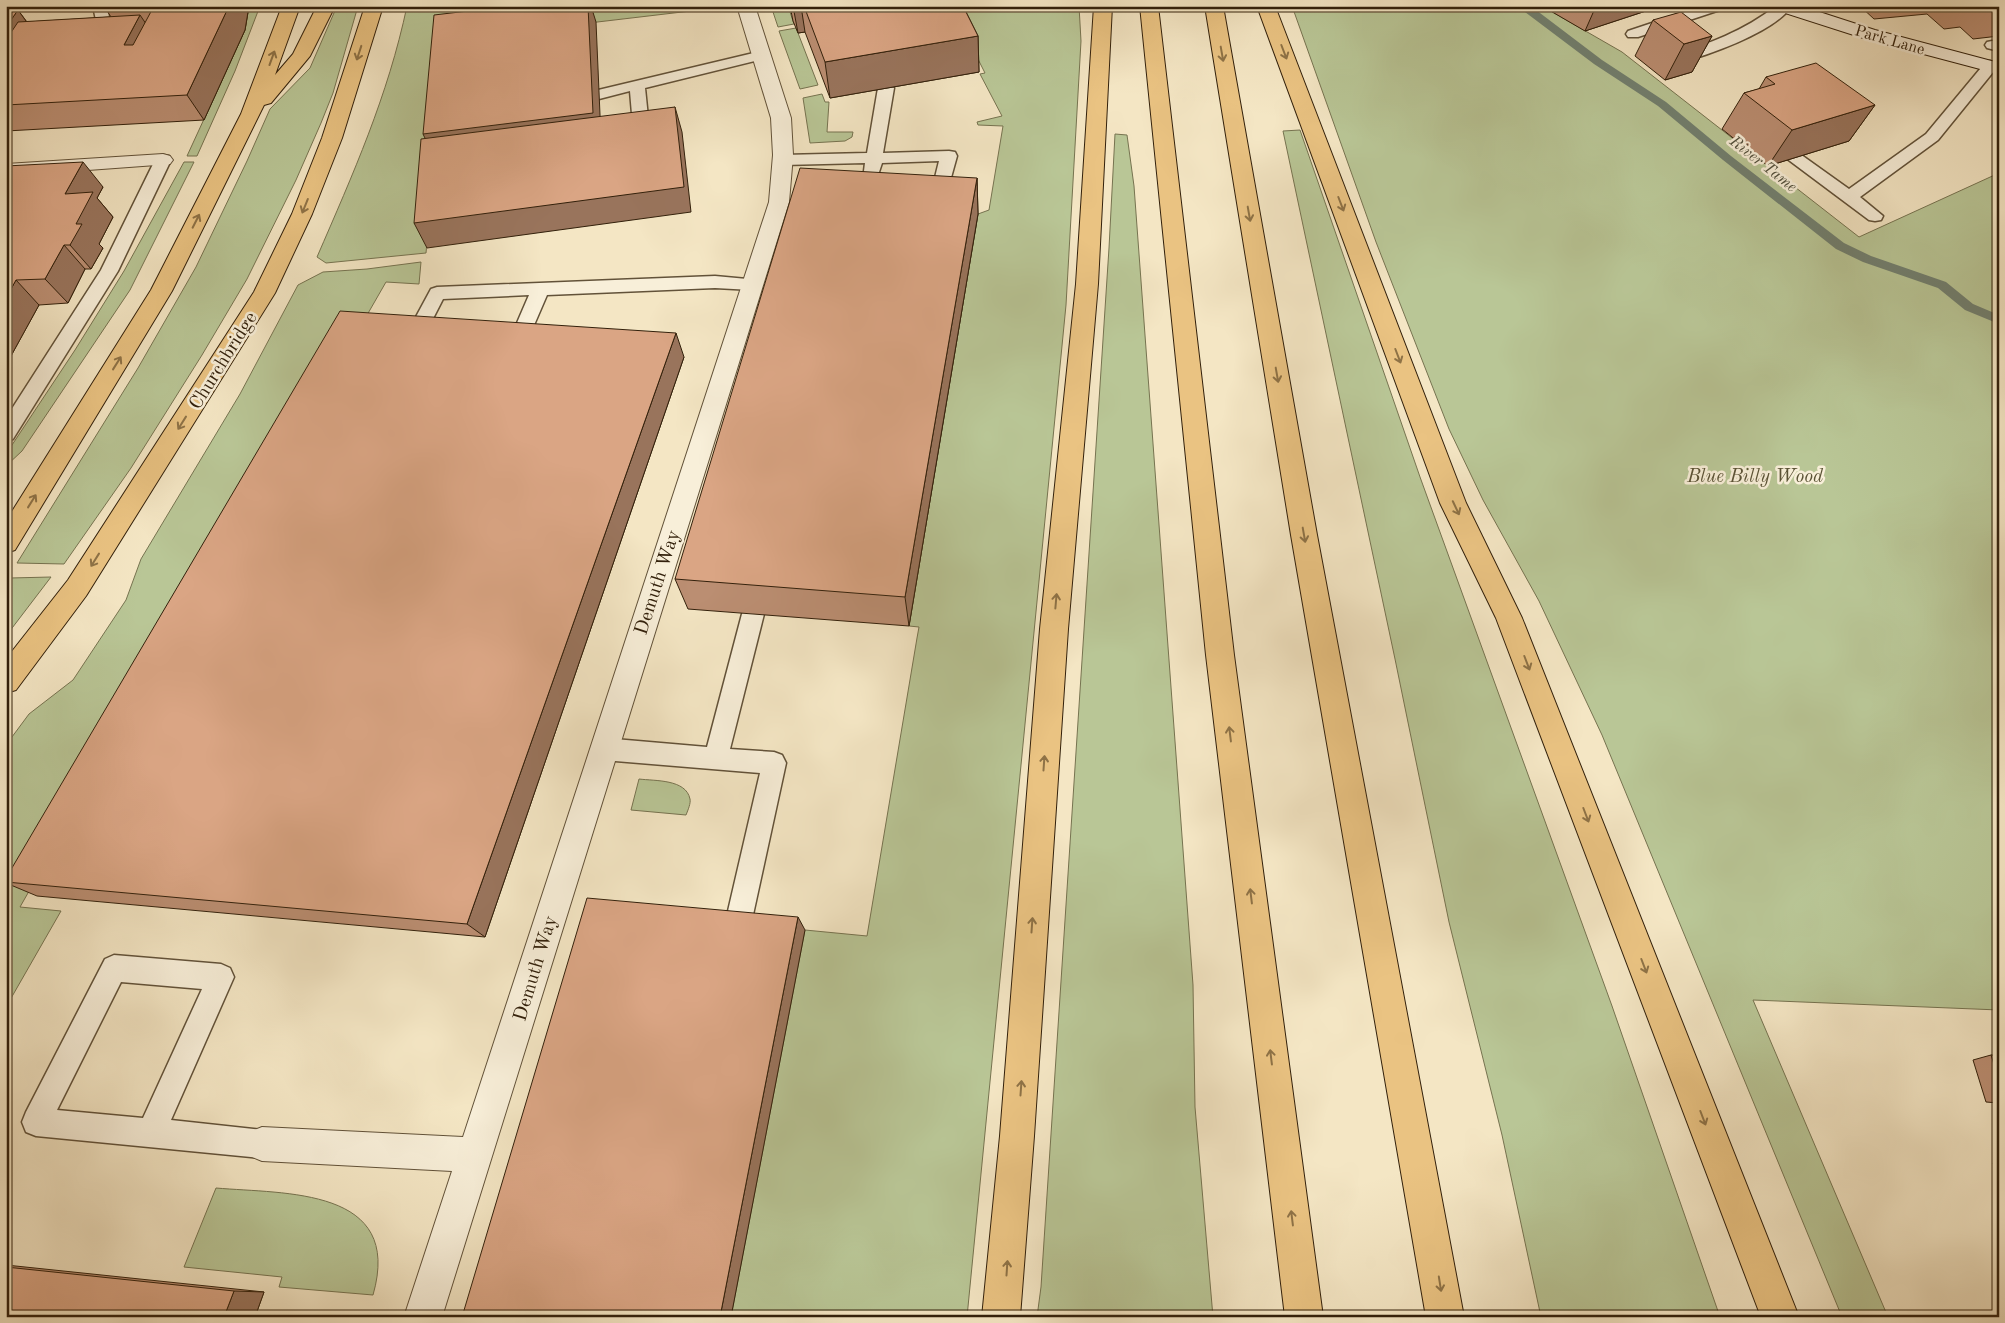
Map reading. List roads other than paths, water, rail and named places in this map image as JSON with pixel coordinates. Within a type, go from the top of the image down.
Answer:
[{"type":"main road","points":[[6,543],[161,291],[251,114],[292,6]]},
{"type":"main road","points":[[251,114],[301,56],[326,6]]},
{"type":"main road","name":"Churchbridge","points":[[6,681],[77,588],[264,294],[302,214],[332,138],[374,6]]},
{"type":"main road","points":[[1002,1317],[1054,629],[1087,284],[1103,6]]},
{"type":"main road","points":[[1149,6],[1220,655],[1304,1317]]},
{"type":"main road","points":[[1214,6],[1304,535],[1445,1317]]},
{"type":"main road","points":[[1266,6],[1453,503],[1509,618],[1780,1317]]},
{"type":"street","name":"Demuth Way","points":[[423,1317],[779,202],[783,160],[780,118],[746,6]]},
{"type":"street","name":"Park Lane","points":[[1783,7],[1870,34],[1994,68]]},
{"type":"street","points":[[6,170],[163,160]]},
{"type":"street","points":[[262,1144],[475,1155]]},
{"type":"lane","points":[[6,14],[14,6]]},
{"type":"lane","points":[[100,6],[102,22],[127,20]]},
{"type":"lane","points":[[1633,34],[1718,6]]},
{"type":"lane","points":[[1676,60],[1724,44],[1764,23],[1783,7]]},
{"type":"lane","points":[[599,94],[762,55]]},
{"type":"lane","points":[[1849,197],[1932,137],[1994,68]]},
{"type":"lane","points":[[637,85],[642,137]]},
{"type":"lane","points":[[870,186],[886,88]]},
{"type":"lane","points":[[783,160],[948,156],[935,211]]},
{"type":"lane","points":[[1794,158],[1875,216]]},
{"type":"lane","points":[[6,434],[110,270],[163,160]]},
{"type":"lane","points":[[413,339],[437,294],[715,282],[752,284]]},
{"type":"lane","points":[[516,346],[541,289]]},
{"type":"lane","points":[[716,759],[753,614]]},
{"type":"lane","points":[[603,749],[774,763],[738,924]]},
{"type":"lane","points":[[150,1133],[221,977],[114,968],[36,1122],[262,1144]]},
{"type":"waterway","name":"River Tame","points":[[1522,6],[1533,12],[1598,62],[1662,104],[1727,158],[1840,246],[1867,259],[1942,285],[1969,307],[1999,320]]},
{"type":"park label","name":"Blue Billy Wood","points":[[1755,475]]}]
